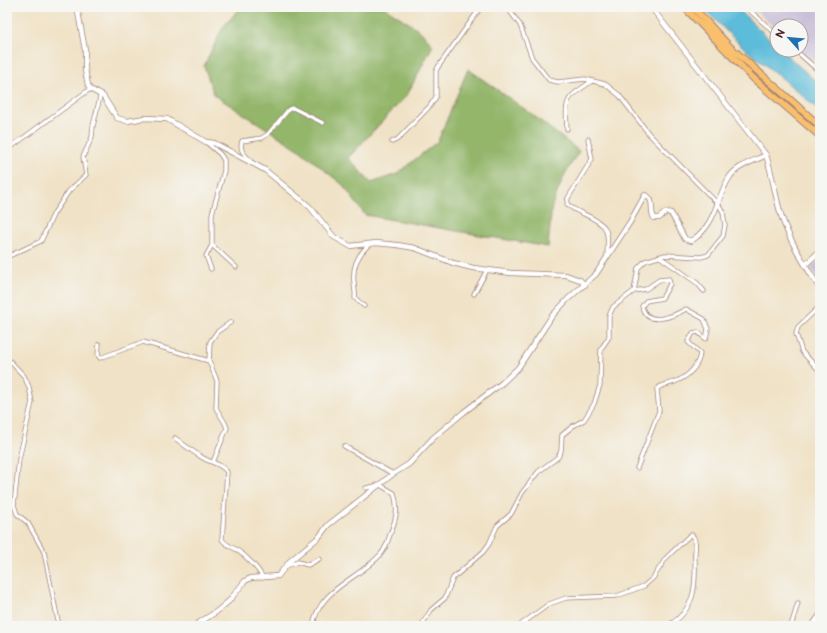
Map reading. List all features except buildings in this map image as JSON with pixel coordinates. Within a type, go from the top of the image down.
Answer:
[{"type":"highway","points":[[684,7],[753,78],[820,136]]},
{"type":"highway","points":[[692,7],[730,46],[820,126]]},
{"type":"street","points":[[77,7],[90,89]]},
{"type":"street","points":[[392,142],[398,139],[432,104],[437,91],[436,72],[438,67],[481,7]]},
{"type":"street","points":[[507,7],[520,25],[532,58],[549,80],[558,82],[585,79],[605,84],[619,95],[649,134],[723,212],[725,226],[722,236],[708,255],[701,257],[665,255],[660,258],[645,261],[638,268],[634,291]]},
{"type":"street","points":[[651,7],[766,155],[771,170],[775,194],[783,219],[805,265],[820,289]]},
{"type":"street","points":[[746,7],[769,28]]},
{"type":"street","points":[[804,58],[820,72]]},
{"type":"street","points":[[567,130],[568,100],[572,94],[592,81]]},
{"type":"street","points":[[90,89],[101,93],[117,118],[128,121],[145,118],[167,119],[206,142],[220,154],[224,160],[224,171],[212,214],[212,245],[206,256],[211,269]]},
{"type":"street","points":[[7,150],[90,89]]},
{"type":"street","points":[[7,257],[41,241],[54,213],[69,191],[86,175],[83,157],[92,137],[93,126],[101,93]]},
{"type":"street","points":[[252,162],[242,153],[242,141],[262,138],[268,134],[289,109],[293,108],[323,122]]},
{"type":"street","points":[[588,139],[592,159],[568,198],[567,204],[572,209],[584,214],[606,228],[608,233],[607,256]]},
{"type":"street","points":[[206,142],[214,143],[265,170],[310,206],[338,241],[350,246],[390,244],[415,248],[453,263],[487,270],[566,275],[580,280],[585,284]]},
{"type":"street","points":[[194,626],[229,601],[245,581],[278,576],[286,566],[319,537],[328,525],[393,474],[409,464],[433,438],[464,412],[502,384],[532,350],[552,316],[568,299],[596,274],[630,222],[644,195],[649,196],[652,201],[651,214],[654,218],[659,218],[666,212],[671,213],[685,239],[691,241],[699,235],[715,213],[729,177],[736,170],[766,155]]},
{"type":"street","points":[[364,306],[355,298],[356,292],[354,282],[358,254],[370,244]]},
{"type":"street","points":[[212,245],[236,267]]},
{"type":"street","points":[[805,265],[820,251]]},
{"type":"street","points":[[660,258],[696,283],[704,291]]},
{"type":"street","points":[[474,294],[487,270]]},
{"type":"street","points":[[422,626],[431,610],[445,598],[453,578],[486,548],[497,526],[511,514],[522,493],[538,472],[558,457],[561,451],[562,436],[573,426],[584,420],[589,414],[600,385],[601,349],[609,337],[609,316],[613,307],[634,291],[646,289],[659,280],[669,279],[670,284],[662,298],[646,302],[642,306],[646,315],[662,318],[672,317],[686,309],[704,319],[708,329],[706,339],[698,332],[693,333],[689,337],[688,342],[700,353],[695,368],[678,381],[661,385],[658,389],[659,411],[637,468]]},
{"type":"street","points":[[820,306],[798,328],[796,334],[802,352],[820,371]]},
{"type":"street","points":[[213,462],[227,428],[216,408],[217,381],[209,361],[211,338],[231,322]]},
{"type":"street","points":[[99,344],[98,355],[100,358],[143,342],[209,361]]},
{"type":"street","points":[[7,358],[24,376],[29,386],[32,402],[19,459],[14,505],[17,514],[28,523],[44,552],[59,626]]},
{"type":"street","points":[[175,438],[184,447],[225,470],[228,475],[221,535],[223,541],[243,555],[258,571],[262,578]]},
{"type":"street","points":[[344,446],[393,474]]},
{"type":"street","points":[[313,626],[319,608],[331,591],[358,574],[382,553],[388,542],[397,516],[394,493],[380,485],[366,488]]},
{"type":"street","points":[[519,626],[550,604],[560,600],[617,596],[636,591],[653,578],[669,554],[690,535],[692,535],[696,542],[696,583],[688,608],[669,625],[647,624],[642,626]]},
{"type":"street","points":[[286,566],[298,562],[308,565],[319,559]]},
{"type":"street","points":[[791,626],[798,603]]},
{"type":"street","points":[[812,626],[820,615]]},
{"type":"shaded area","points":[[752,7],[820,7],[820,65],[809,56],[809,18],[769,18],[769,23]]},
{"type":"shaded area","points":[[820,258],[820,281],[811,268]]},
{"type":"green space","points":[[241,7],[384,7],[418,29],[433,45],[407,95],[348,158],[371,183],[397,174],[438,141],[468,69],[533,115],[579,151],[565,174],[552,205],[548,247],[365,215],[343,185],[297,148],[214,95],[204,66],[223,27]]},
{"type":"water","points":[[702,7],[736,7],[769,38],[769,58],[790,58],[820,85],[820,111],[783,79],[745,49]]}]
